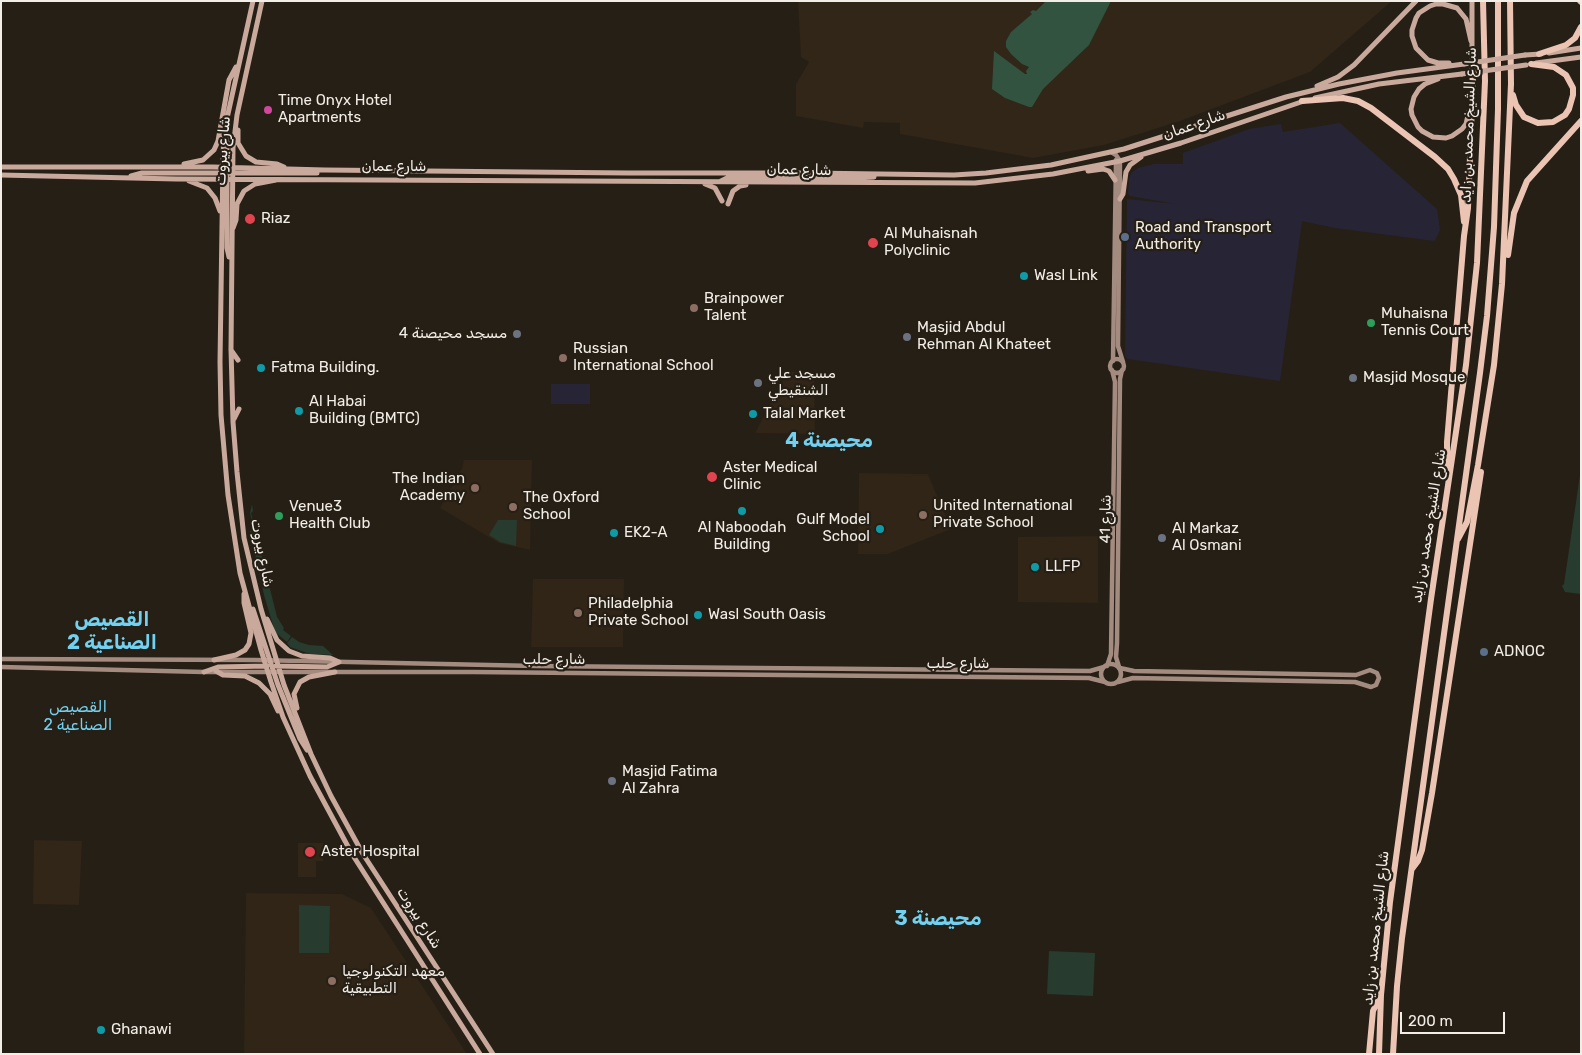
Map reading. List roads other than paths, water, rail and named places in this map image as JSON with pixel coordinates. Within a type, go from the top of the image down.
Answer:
[{"type":"highway","name":"شارع الشيخ محمد بن زايد","points":[[1379,1054],[1381,995],[1390,902],[1430,608],[1466,366],[1477,263],[1485,81],[1484,1]]},
{"type":"highway","name":"شارع الشيخ محمد بن زايد","points":[[1394,1054],[1399,962],[1458,540],[1480,373],[1491,271],[1499,96],[1498,1]]},
{"type":"highway","points":[[1502,284],[1511,84],[1510,1]]},
{"type":"highway","points":[[1511,27],[1514,1]]},
{"type":"highway","points":[[1539,54],[1566,45],[1575,38],[1581,27]]},
{"type":"highway","points":[[1511,84],[1516,105],[1524,117],[1530,121],[1546,124],[1565,115],[1572,103],[1573,95],[1570,81],[1566,75],[1554,67],[1528,64]]},
{"type":"highway","points":[[1448,488],[1446,454],[1467,217],[1473,79]]},
{"type":"highway","points":[[1302,101],[1335,98],[1358,101],[1371,108],[1435,157],[1448,169],[1459,189],[1462,200],[1464,236]]},
{"type":"highway","points":[[1411,870],[1418,861],[1422,850],[1442,739],[1456,631],[1480,477],[1502,284],[1514,213],[1522,191],[1534,172],[1581,121]]},
{"type":"highway","points":[[1458,540],[1467,522],[1485,425]]},
{"type":"highway","points":[[1369,1054],[1373,1011],[1381,995]]},
{"type":"main road","name":"شارع بيروت","points":[[253,1],[226,121],[232,231],[231,349],[233,422],[244,538],[284,717],[310,776],[352,854],[480,1054]]},
{"type":"main road","name":"شارع بيروت","points":[[262,1],[237,115],[222,214],[220,383],[222,431],[231,514],[244,591],[272,666]]},
{"type":"main road","points":[[1300,93],[1307,88],[1332,80],[1349,70],[1416,1]]},
{"type":"main road","points":[[1451,75],[1432,80],[1422,86],[1417,91],[1412,103],[1412,116],[1418,127],[1433,137],[1446,138],[1452,136],[1466,124],[1469,117],[1473,79],[1472,1]]},
{"type":"main road","points":[[1463,64],[1433,62],[1419,53],[1412,36],[1416,18],[1424,9],[1436,4],[1457,8],[1466,19],[1473,48]]},
{"type":"main road","name":"شارع عمان","points":[[1,176],[176,179],[287,169],[629,174],[808,173],[954,175],[1019,169],[1083,159],[1124,149],[1300,93],[1377,76],[1581,48]]},
{"type":"main road","name":"شارع عمان","points":[[1,167],[173,167],[280,179],[965,183],[1033,177],[1073,171],[1146,154],[1178,145],[1302,101],[1374,85],[1581,57]]},
{"type":"main road","points":[[173,167],[200,161],[214,150],[218,141],[230,77],[238,65]]},
{"type":"main road","points":[[237,115],[238,143],[244,154],[256,162],[277,164],[287,169]]},
{"type":"main road","points":[[1120,199],[1123,194],[1124,178],[1127,170],[1146,154]]},
{"type":"main road","points":[[1073,171],[1080,173],[1103,169],[1109,171],[1115,180]]},
{"type":"main road","points":[[126,177],[142,173],[311,173],[324,170]]},
{"type":"main road","points":[[228,173],[227,248],[232,262]]},
{"type":"main road","points":[[721,182],[729,177],[856,178],[892,174]]},
{"type":"main road","points":[[176,179],[197,183],[207,188],[215,198],[222,214]]},
{"type":"main road","points":[[232,231],[236,220],[237,204],[244,191],[255,184],[280,179]]},
{"type":"main road","points":[[685,182],[713,186],[722,201]]},
{"type":"main road","points":[[728,204],[731,193],[737,187],[768,182]]},
{"type":"main road","points":[[231,349],[238,360]]},
{"type":"main road","points":[[233,422],[239,409]]},
{"type":"main road","points":[[214,660],[241,653],[249,644],[251,632],[244,603],[244,591]]},
{"type":"main road","points":[[260,609],[274,637],[284,648],[302,656],[330,658],[339,662]]},
{"type":"main road","points":[[204,672],[218,667],[327,667],[339,662]]},
{"type":"main road","points":[[272,666],[300,738],[311,754]]},
{"type":"main road","points":[[216,671],[223,675],[245,676],[259,683],[270,694],[284,717]]},
{"type":"main road","points":[[311,754],[307,734],[295,703],[295,691],[300,682],[306,678],[335,672]]},
{"type":"main road","name":"شارع بيروت","points":[[311,754],[338,811],[363,854],[493,1054]]},
{"type":"street","points":[[1111,152],[1118,160],[1120,199],[1118,346],[1124,366],[1122,370],[1117,372],[1112,370],[1111,366],[1113,361],[1115,180],[1118,160],[1124,149]]},
{"type":"street","points":[[1113,361],[1118,359],[1123,362]]},
{"type":"street","name":"شارع 41","points":[[1106,666],[1111,654],[1115,382],[1112,370]]},
{"type":"street","name":"شارع 41","points":[[1119,668],[1116,649],[1120,379],[1122,370]]},
{"type":"street","name":"شارع حلب","points":[[1,659],[214,660],[335,672],[1093,678],[1105,682]]},
{"type":"street","points":[[74,668],[90,666],[92,664],[90,660]]},
{"type":"street","name":"شارع حلب","points":[[339,662],[536,666],[1080,671],[1096,670],[1106,666]]},
{"type":"street","points":[[1112,664],[1119,668],[1134,671],[1356,675],[1370,670],[1377,673],[1379,678],[1376,685],[1371,687],[1355,682],[1151,678],[1129,678],[1110,684],[1105,682],[1101,675],[1106,666],[1112,664]]},
{"type":"street","name":"شارع حلب","points":[[1,667],[204,672],[272,666]]},
{"type":"street","points":[[1118,682],[1122,676],[1119,668]]},
{"type":"place","name":"Time Onyx Hotel Apartments","points":[[268,110]]},
{"type":"place","name":"Riaz","points":[[250,219]]},
{"type":"place","name":"Road and Transport Authority","points":[[1125,237]]},
{"type":"place","name":"Al Muhaisnah Polyclinic","points":[[873,243]]},
{"type":"place","name":"Wasl Link","points":[[1024,276]]},
{"type":"place","name":"Brainpower Talent","points":[[694,308]]},
{"type":"place","name":"Muhaisna Tennis Court","points":[[1371,323]]},
{"type":"place","name":"مسجد محيصنة 4","points":[[517,334]]},
{"type":"place","name":"Masjid Abdul Rehman Al Khateet","points":[[907,337]]},
{"type":"place","name":"Russian International School","points":[[563,358]]},
{"type":"place","name":"Fatma Building.","points":[[261,368]]},
{"type":"place","name":"Masjid Mosque","points":[[1353,378]]},
{"type":"place","name":"مسجد علي الشنقيطي","points":[[758,383]]},
{"type":"place","name":"Al Habai Building (BMTC)","points":[[299,411]]},
{"type":"place","name":"Talal Market","points":[[753,414]]},
{"type":"place","name":"Aster Medical Clinic","points":[[712,477]]},
{"type":"place","name":"The Indian Academy","points":[[475,488]]},
{"type":"place","name":"The Oxford School","points":[[513,507]]},
{"type":"place","name":"Al Naboodah Building","points":[[742,511]]},
{"type":"place","name":"United International Private School","points":[[923,515]]},
{"type":"place","name":"Venue3 Health Club","points":[[279,516]]},
{"type":"place","name":"Gulf Model School","points":[[880,529]]},
{"type":"place","name":"EK2-A","points":[[614,533]]},
{"type":"place","name":"Al Markaz Al Osmani","points":[[1162,538]]},
{"type":"place","name":"LLFP","points":[[1035,567]]},
{"type":"place","name":"Philadelphia Private School","points":[[578,613]]},
{"type":"place","name":"Wasl South Oasis","points":[[698,615]]},
{"type":"place","name":"ADNOC","points":[[1484,652]]},
{"type":"place","name":"Masjid Fatima Al Zahra","points":[[612,781]]},
{"type":"place","name":"Aster Hospital","points":[[310,852]]},
{"type":"place","name":"معهد التكنولوجيا التطبيقية","points":[[332,981]]},
{"type":"place","name":"Ghanawi","points":[[101,1030]]},
{"type":"district","name":"محيصنة 4","points":[[829,441]]},
{"type":"district","name":"القصيص الصناعية 2","points":[[112,632]]},
{"type":"district","name":"القصيص الصناعية 2","points":[[78,716]]},
{"type":"district","name":"محيصنة 3","points":[[938,919]]}]
